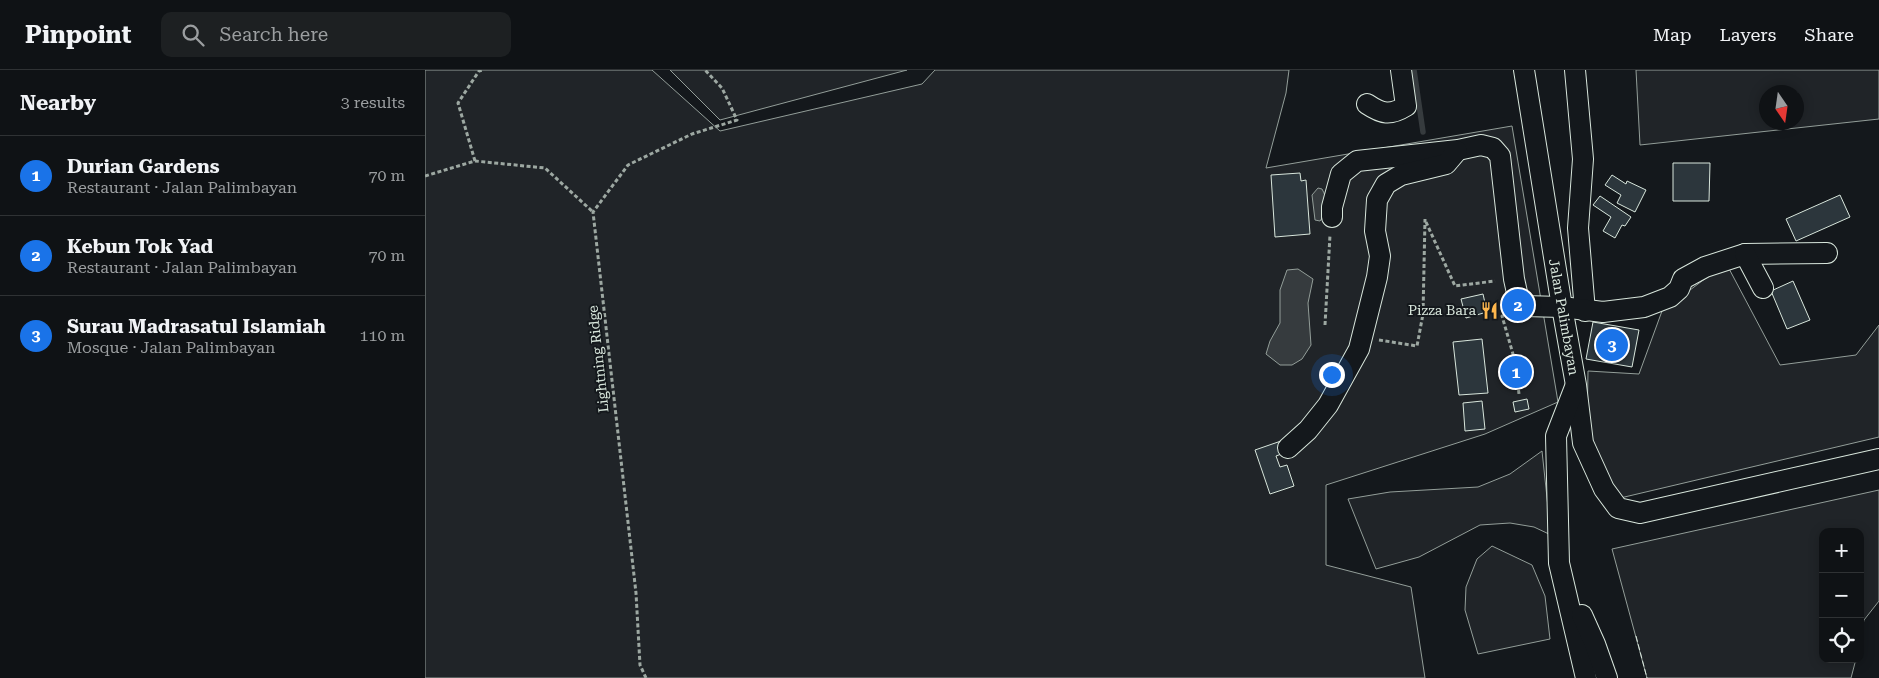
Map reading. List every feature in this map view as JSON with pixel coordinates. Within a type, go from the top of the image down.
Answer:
[{"type":"street","points":[[1367,104],[1380,113],[1397,112],[1406,106],[1401,70]]},
{"type":"street","name":"Jalan Palimbayan","points":[[1524,70],[1576,385],[1556,436],[1559,562],[1586,678]]},
{"type":"street","points":[[1575,70],[1583,159],[1578,228],[1585,310]]},
{"type":"street","points":[[1332,217],[1332,207],[1341,174],[1357,162],[1458,150],[1481,145],[1493,148],[1500,156],[1514,280],[1520,306],[1562,307],[1603,312],[1644,307],[1669,297],[1679,289],[1683,279],[1705,267],[1745,254],[1827,253]]},
{"type":"street","points":[[1289,448],[1308,430],[1328,405],[1359,349],[1377,277],[1380,256],[1375,231],[1377,200],[1386,184],[1401,175],[1446,164],[1458,150]]},
{"type":"street","points":[[1745,254],[1763,288]]},
{"type":"street","points":[[1576,385],[1583,444],[1604,490],[1618,508],[1639,513],[1879,459]]},
{"type":"street","name":"Jalan Palimbayan","points":[[1559,562],[1595,644],[1607,678]]},
{"type":"path","points":[[475,162],[458,103],[479,72],[483,70]]},
{"type":"path","points":[[425,176],[475,162],[545,168],[593,212],[629,165],[692,134],[737,120],[722,88],[705,70]]},
{"type":"path","name":"Lightning Ridge","points":[[593,212],[636,593],[640,665],[646,678]]},
{"type":"path","points":[[1325,326],[1328,254],[1332,217]]},
{"type":"path","points":[[1384,340],[1417,346],[1423,314],[1425,219],[1455,286],[1478,283]]},
{"type":"path","points":[[1519,394],[1515,361],[1502,316],[1522,311],[1520,306]]},
{"type":"shaded area","points":[[425,70],[652,70],[720,131],[922,84],[935,70],[1289,70],[1286,93],[1266,168],[1512,126],[1558,402],[1485,434],[1326,485],[1326,565],[1411,587],[1425,678],[425,678]]},
{"type":"shaded area","points":[[670,70],[907,70],[720,120]]},
{"type":"shaded area","points":[[1636,70],[1879,70],[1879,119],[1804,127],[1804,85],[1759,85],[1759,130],[1778,130],[1640,145]]},
{"type":"shaded area","points":[[1318,188],[1322,189],[1326,201],[1325,214],[1320,221],[1315,220],[1312,195]]},
{"type":"shaded area","points":[[1726,263],[1780,365],[1856,355],[1879,325],[1879,437],[1616,499],[1587,429],[1588,371],[1639,374],[1662,311]]},
{"type":"shaded area","points":[[1298,269],[1313,279],[1308,303],[1311,345],[1302,359],[1292,365],[1280,365],[1266,354],[1270,341],[1280,323],[1280,290],[1287,270]]},
{"type":"shaded area","points":[[1542,451],[1551,535],[1534,527],[1510,523],[1480,525],[1419,557],[1376,569],[1348,499],[1390,492],[1478,487],[1510,474]]},
{"type":"shaded area","points":[[1879,490],[1879,601],[1864,620],[1864,528],[1819,528],[1819,663],[1855,663],[1851,678],[1647,678],[1612,549]]},
{"type":"shaded area","points":[[1492,546],[1532,565],[1545,596],[1550,639],[1478,654],[1465,610],[1466,587],[1477,559]]},
{"type":"building","points":[[1673,163],[1710,163],[1709,201],[1673,201]]},
{"type":"building","points":[[1300,173],[1301,181],[1306,180],[1310,234],[1275,237],[1271,175]]},
{"type":"building","points":[[1612,175],[1626,184],[1627,181],[1646,190],[1635,212],[1617,203],[1621,195],[1605,185]]},
{"type":"building","points":[[1840,195],[1850,217],[1796,241],[1786,219]]},
{"type":"building","points":[[1600,196],[1631,217],[1625,226],[1622,225],[1615,238],[1603,231],[1611,217],[1593,205]]},
{"type":"building","points":[[1793,281],[1810,320],[1787,329],[1771,291]]},
{"type":"building","points":[[1483,294],[1487,312],[1466,318],[1461,299]]},
{"type":"building","points":[[1593,322],[1639,330],[1632,367],[1586,359]]},
{"type":"building","points":[[1482,339],[1488,393],[1459,395],[1453,342]]},
{"type":"building","points":[[1527,399],[1529,409],[1515,412],[1513,402]]},
{"type":"building","points":[[1482,401],[1485,429],[1465,431],[1463,403]]},
{"type":"building","points":[[1281,441],[1284,453],[1276,456],[1280,467],[1287,465],[1294,486],[1270,494],[1255,450]]},
{"type":"waterway","points":[[1414,70],[1423,132]]},
{"type":"fence","points":[[1636,636],[1647,678]]},
{"type":"place","name":"Kebun Tok Yad","points":[[1518,305]]},
{"type":"place","name":"Pizza Bara","points":[[1490,310]]},
{"type":"place","name":"Surau Madrasatul Islamiah","points":[[1612,345]]},
{"type":"place","name":"Durian Gardens","points":[[1516,372]]}]
